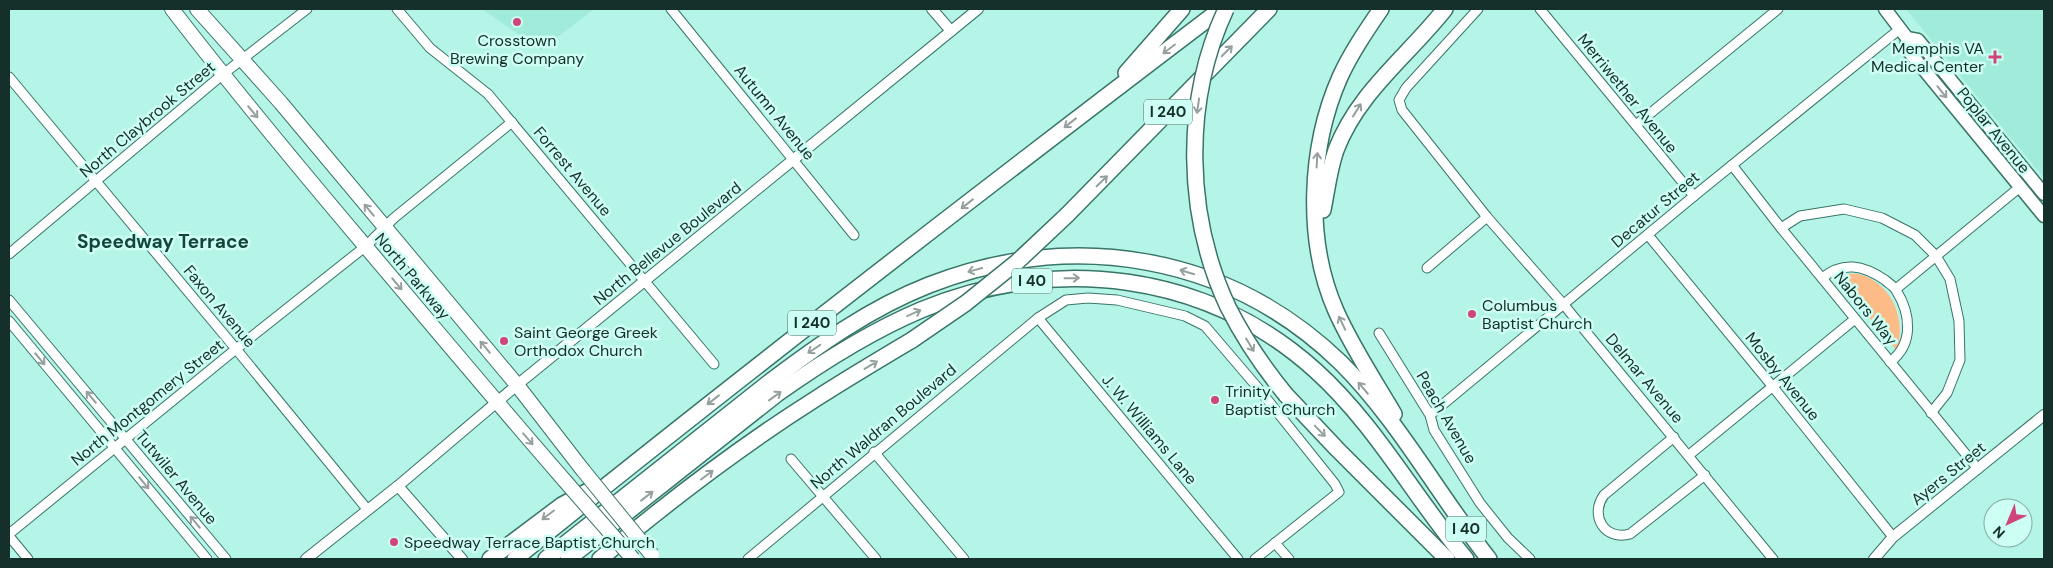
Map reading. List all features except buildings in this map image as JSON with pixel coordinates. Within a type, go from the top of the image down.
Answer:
[{"type":"highway","points":[[1109,93],[1182,9]]},
{"type":"highway","name":"I 240","points":[[515,559],[774,352],[1109,93],[1221,9]]},
{"type":"highway","points":[[1226,9],[1207,60],[1197,114],[1194,150],[1199,210],[1211,260],[1229,308],[1250,348],[1286,396],[1447,559]]},
{"type":"highway","name":"I 240","points":[[600,559],[641,525],[734,455],[817,398],[912,340],[966,303],[1010,268],[1067,215],[1269,9]]},
{"type":"highway","points":[[1381,9],[1357,45],[1340,78],[1324,125],[1318,152],[1315,214],[1317,244],[1327,287],[1349,336],[1443,499]]},
{"type":"highway","points":[[1317,244],[1330,170],[1337,149],[1354,115],[1371,90],[1445,9]]},
{"type":"highway","name":"I 40","points":[[546,559],[802,357],[864,317],[928,285],[962,273],[989,266],[1046,256],[1103,256],[1167,266],[1204,277],[1233,289],[1274,310],[1326,349],[1358,382],[1386,417],[1443,499],[1489,559]]},
{"type":"highway","name":"I 40","points":[[568,559],[777,394],[809,372],[872,334],[922,310],[995,287],[1051,279],[1090,278],[1150,286],[1210,304],[1244,320],[1292,352],[1315,370],[1356,413],[1466,559]]},
{"type":"highway","points":[[490,559],[562,504],[620,474]]},
{"type":"main road","points":[[163,9],[222,75]]},
{"type":"main road","name":"North Parkway","points":[[172,9],[222,75],[496,402],[634,559]]},
{"type":"main road","name":"North Parkway","points":[[197,9],[243,59],[516,385],[654,557]]},
{"type":"main road","points":[[207,9],[243,59]]},
{"type":"main road","name":"Poplar Avenue","points":[[1885,9],[1904,33],[1918,40],[2044,194]]},
{"type":"main road","name":"Poplar Avenue","points":[[1904,33],[1907,49],[2044,216]]},
{"type":"street","name":"North Claybrook Street","points":[[9,254],[222,75],[307,9]]},
{"type":"street","name":"Forrest Avenue","points":[[396,9],[430,48],[488,94],[714,364]]},
{"type":"street","points":[[932,9],[951,31]]},
{"type":"street","name":"North Bellevue Boulevard","points":[[306,559],[318,556],[367,509],[398,486],[516,385],[978,9]]},
{"type":"street","name":"Delmar Avenue","points":[[1478,9],[1406,88],[1399,100],[1402,110],[1487,217],[1564,305],[1773,559]]},
{"type":"street","name":"Merriwether Avenue","points":[[1540,9],[1694,196]]},
{"type":"street","points":[[1636,125],[1778,9]]},
{"type":"street","name":"Autumn Avenue","points":[[677,11],[854,235]]},
{"type":"street","name":"Decatur Street","points":[[1430,415],[1732,165],[1904,33]]},
{"type":"street","name":"Faxon Avenue","points":[[9,77],[236,348],[367,509]]},
{"type":"street","name":"North Montgomery Street","points":[[9,535],[236,348],[366,246],[384,227],[512,122]]},
{"type":"street","name":"Nabors Way","points":[[1732,165],[1781,228],[1978,469]]},
{"type":"street","points":[[1896,288],[2020,187]]},
{"type":"street","points":[[1781,228],[1800,216],[1844,209],[1882,218],[1915,235],[1936,256],[1950,279],[1959,321],[1960,360],[1947,393],[1931,413]]},
{"type":"street","points":[[1428,268],[1487,217]]},
{"type":"street","name":"Mosby Avenue","points":[[1648,235],[1893,537]]},
{"type":"street","points":[[1822,278],[1840,267],[1852,266],[1863,268],[1896,288],[1906,315],[1909,331],[1906,344],[1899,356],[1890,362]]},
{"type":"street","name":"North Waldran Boulevard","points":[[748,559],[874,452],[1038,318],[1066,300],[1088,298],[1117,300],[1185,316],[1205,326],[1258,388],[1339,492],[1275,543]]},
{"type":"street","name":"Tutwiler Avenue","points":[[9,300],[226,559]]},
{"type":"street","name":"J. W. Williams Lane","points":[[1038,318],[1238,559]]},
{"type":"street","points":[[1689,455],[1856,319]]},
{"type":"street","name":"Tutwiler Avenue","points":[[9,321],[207,559]]},
{"type":"street","name":"Peach Avenue","points":[[1379,333],[1430,415],[1434,430],[1480,503],[1508,538],[1530,559]]},
{"type":"street","name":"Ayers Street","points":[[1874,559],[1893,537],[2044,415]]},
{"type":"street","points":[[1674,437],[1604,495],[1598,506],[1598,515],[1602,525],[1617,535],[1630,534],[1705,475]]},
{"type":"street","points":[[874,452],[964,559]]},
{"type":"street","points":[[791,459],[876,559]]},
{"type":"street","points":[[398,486],[462,559]]},
{"type":"street","points":[[9,535],[28,559]]},
{"type":"street","points":[[1255,559],[1275,543],[1289,559]]},
{"type":"shaded area","points":[[482,9],[594,9],[541,50]]},
{"type":"shaded area","name":"Memphis VA Medical Center","points":[[1906,9],[2044,9],[2044,178],[1984,105]]},
{"type":"shaded area","points":[[1860,274],[1873,280],[1890,296],[1895,306],[1900,328],[1897,351],[1835,276]]},
{"type":"place","name":"Crosstown Brewing Company","points":[[517,22]]},
{"type":"place","name":"Memphis VA Medical Center","points":[[1995,57]]},
{"type":"place","name":"Columbus Baptist Church","points":[[1472,314]]},
{"type":"place","name":"Saint George Greek Orthodox Church","points":[[504,341]]},
{"type":"place","name":"Trinity Baptist Church","points":[[1215,400]]},
{"type":"place","name":"Speedway Terrace Baptist Church","points":[[394,542]]},
{"type":"district","name":"Speedway Terrace","points":[[163,241]]}]
